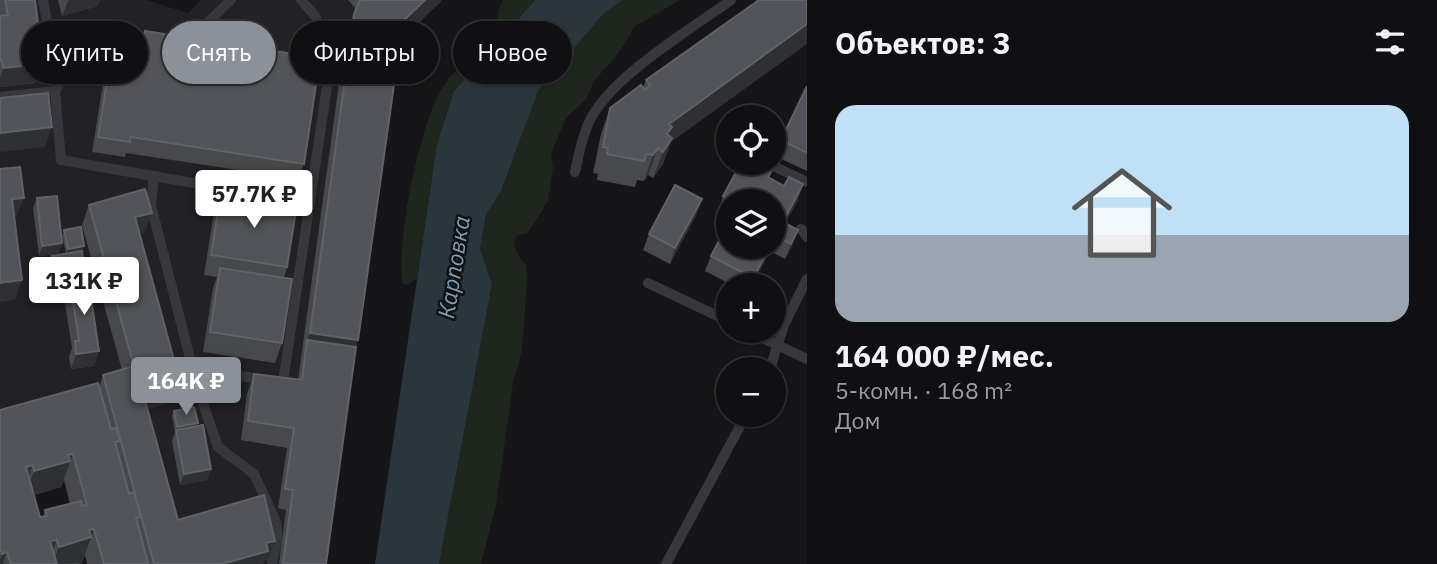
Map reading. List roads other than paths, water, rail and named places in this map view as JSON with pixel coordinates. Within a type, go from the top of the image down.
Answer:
[{"type":"lane","points":[[43,0],[47,21]]},
{"type":"lane","points":[[148,38],[188,42],[231,0]]},
{"type":"lane","points":[[301,0],[316,17]]},
{"type":"lane","points":[[575,172],[580,146],[591,119],[612,90],[730,0]]},
{"type":"lane","points":[[59,84],[55,91],[61,160],[309,203]]},
{"type":"lane","points":[[197,386],[233,375],[283,382],[327,84]]},
{"type":"lane","points":[[0,97],[55,91]]},
{"type":"lane","points":[[786,172],[807,182]]},
{"type":"lane","points":[[154,176],[151,205],[197,386],[218,447],[254,474],[274,515],[277,540],[272,564]]},
{"type":"lane","points":[[774,357],[784,325],[807,279]]},
{"type":"lane","points":[[648,283],[716,315]]},
{"type":"lane","points":[[774,343],[807,359]]},
{"type":"lane","points":[[666,564],[740,427]]},
{"type":"water","points":[[535,0],[623,0],[604,13],[572,51],[572,21],[516,21]]},
{"type":"water","name":"Карповка","points":[[460,84],[544,84],[538,91],[501,191],[486,215],[480,249],[492,284],[439,564],[375,564],[437,144],[454,91]]}]
